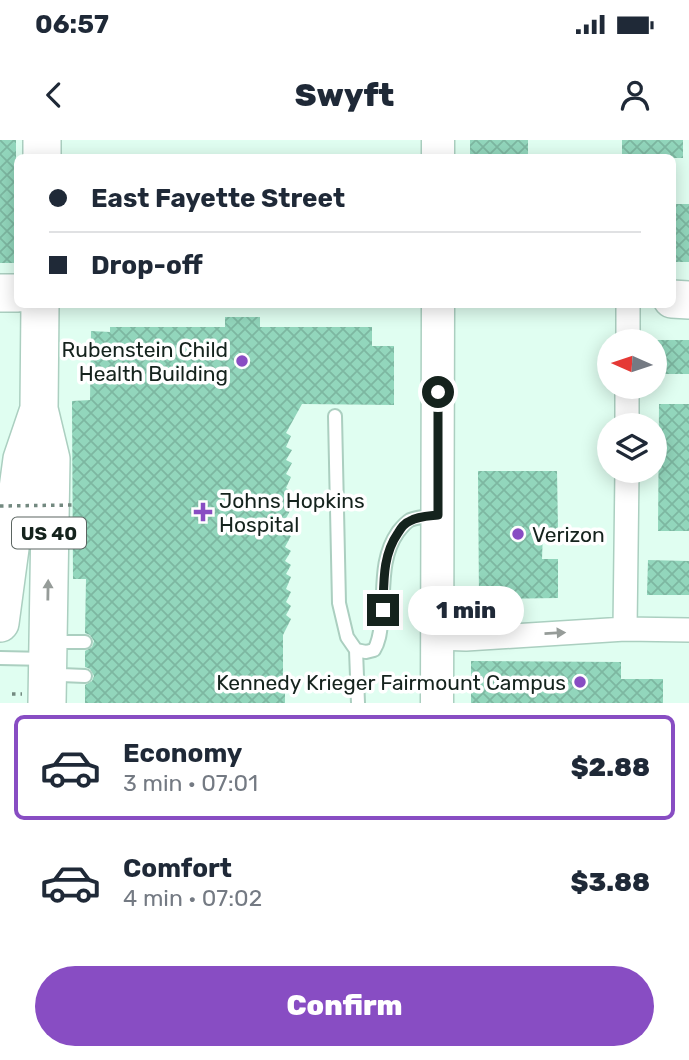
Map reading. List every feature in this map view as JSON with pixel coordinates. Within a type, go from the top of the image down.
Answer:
[{"type":"main road","name":"US 40","points":[[40,308],[39,409],[51,459],[47,703]]},
{"type":"main road","points":[[437,703],[438,308]]},
{"type":"main road","name":"US 40","points":[[0,623],[22,459],[39,409]]},
{"type":"street","points":[[628,308],[628,329]]},
{"type":"street","points":[[625,629],[626,483]]},
{"type":"street","points":[[438,638],[466,639],[625,629],[689,630]]},
{"type":"lane","points":[[335,416],[339,603],[347,637],[356,650],[358,703]]},
{"type":"lane","points":[[356,650],[374,650],[378,644],[383,610],[384,566],[396,536],[408,521],[438,515]]},
{"type":"lane","points":[[47,659],[61,642],[85,642]]},
{"type":"lane","points":[[0,658],[47,659],[61,675],[85,676]]},
{"type":"path","points":[[0,506],[73,505]]},
{"type":"building","points":[[0,140],[16,140],[14,263],[0,263]]},
{"type":"building","points":[[470,140],[528,140],[528,154],[470,154]]},
{"type":"building","points":[[622,140],[683,140],[683,158],[676,158],[676,154],[622,154]]},
{"type":"building","points":[[676,204],[689,204],[689,262],[676,262]]},
{"type":"building","points":[[225,317],[260,317],[260,327],[372,327],[372,346],[394,346],[394,405],[302,404],[286,433],[291,436],[286,447],[292,450],[286,460],[292,463],[286,474],[291,477],[286,488],[291,491],[284,505],[291,509],[285,520],[291,523],[286,533],[291,536],[285,547],[291,551],[285,561],[291,565],[286,574],[291,577],[286,589],[291,592],[286,602],[291,606],[286,615],[291,619],[283,635],[285,703],[85,703],[85,685],[92,681],[94,676],[90,669],[85,667],[85,651],[92,647],[94,641],[85,633],[86,579],[73,579],[72,401],[90,400],[91,331],[110,332],[110,327],[225,327]]},
{"type":"building","points":[[667,340],[689,340],[689,374],[667,374]]},
{"type":"building","points":[[659,404],[689,404],[689,531],[658,531],[658,483],[667,483],[667,413],[659,413]]},
{"type":"building","name":"Verizon","points":[[478,471],[557,471],[558,531],[543,531],[542,559],[558,559],[558,598],[479,599]]},
{"type":"building","points":[[648,560],[689,561],[689,595],[647,595]]},
{"type":"building","name":"Kennedy Krieger Fairmount Campus","points":[[471,661],[621,662],[621,679],[663,679],[663,703],[471,703]]},
{"type":"place","name":"Rubenstein Child Health Building","points":[[242,361]]},
{"type":"place","name":"Johns Hopkins Hospital","points":[[203,512]]},
{"type":"place","name":"Verizon","points":[[518,534]]},
{"type":"place","name":"Kennedy Krieger Fairmount Campus","points":[[580,682]]},
{"type":"route","points":[[383,610],[384,566],[389,548],[408,521],[438,515],[438,392]]}]
